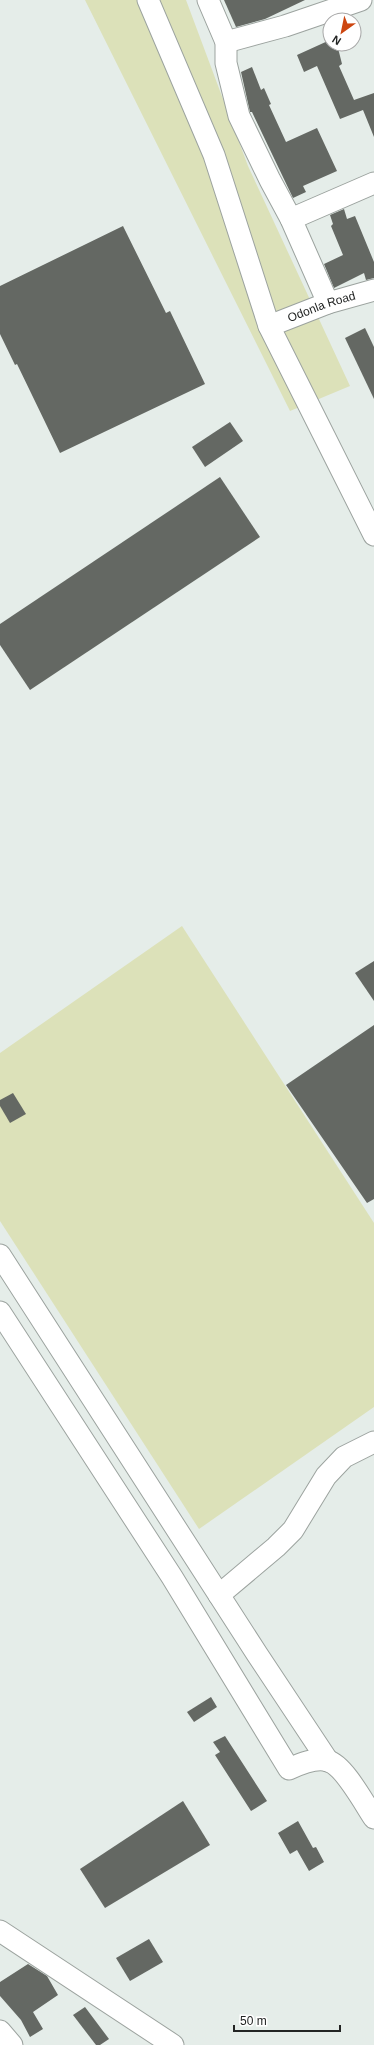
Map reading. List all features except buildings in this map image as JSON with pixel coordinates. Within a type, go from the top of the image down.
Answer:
[{"type":"street","points":[[148,0],[214,155],[269,326],[374,535]]},
{"type":"street","points":[[208,0],[226,42],[226,64],[239,116],[270,180],[292,219],[328,303]]},
{"type":"street","points":[[226,42],[285,26],[361,0]]},
{"type":"street","points":[[292,219],[374,183]]},
{"type":"street","name":"Odonla Road","points":[[269,326],[328,303],[374,290]]},
{"type":"street","points":[[0,1254],[219,1595],[328,1761],[341,1770],[374,1818]]},
{"type":"street","points":[[0,1312],[172,1577],[290,1769],[307,1762],[328,1761]]},
{"type":"street","points":[[219,1595],[276,1547],[293,1530],[326,1476],[344,1457],[374,1442]]},
{"type":"street","points":[[0,1931],[173,2045]]},
{"type":"street","points":[[0,2031],[12,2045]]},
{"type":"green space","points":[[85,0],[186,0],[248,166],[350,386],[290,411]]},
{"type":"green space","points":[[182,926],[374,1223],[374,1407],[199,1529],[0,1221],[0,1053]]}]
